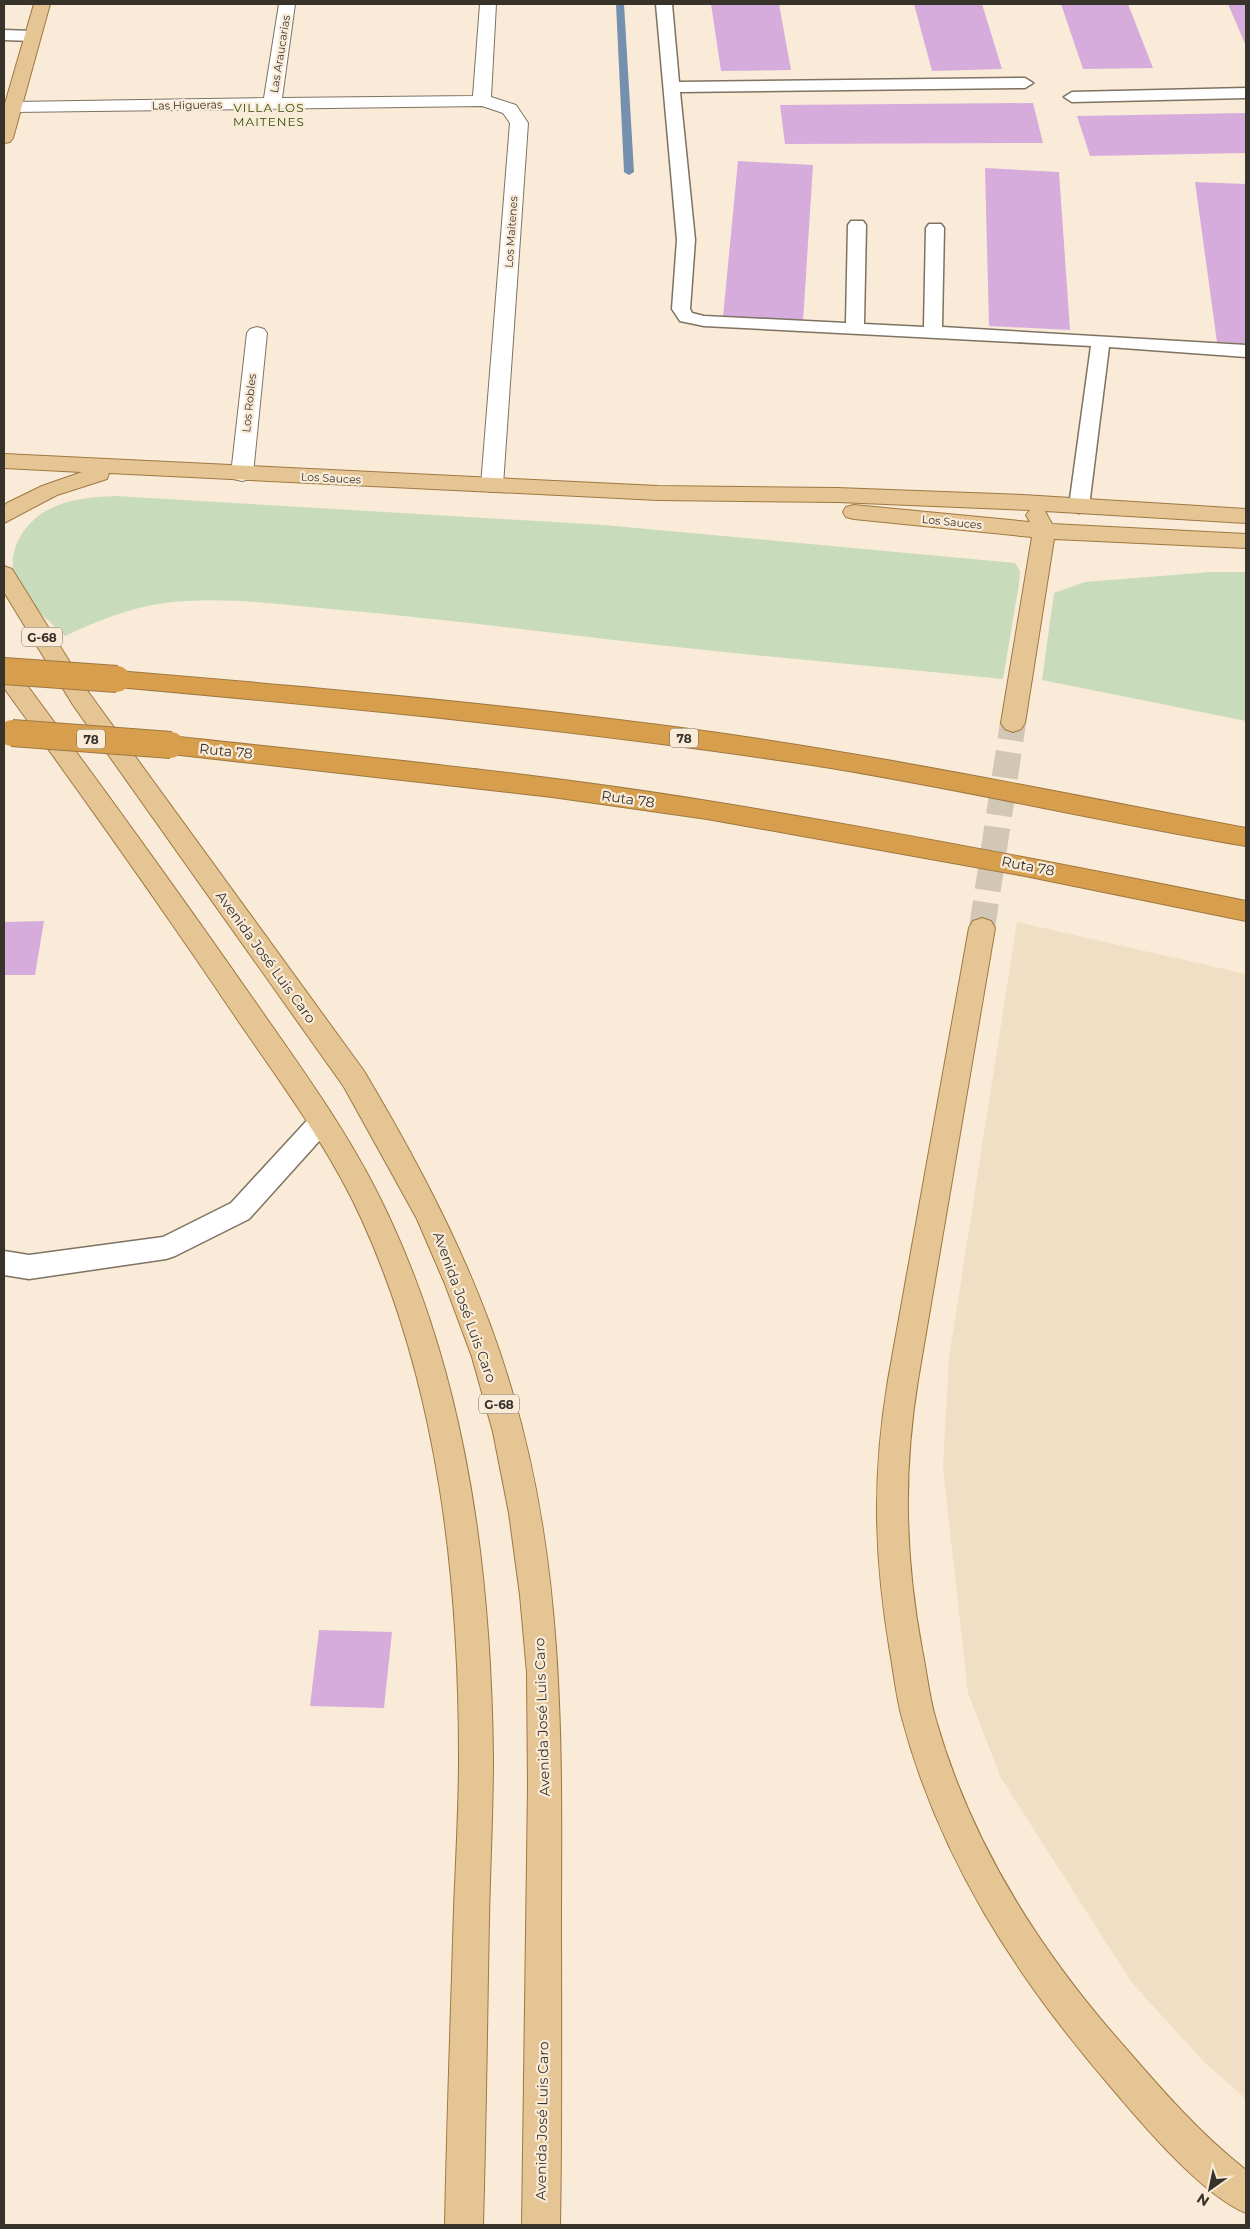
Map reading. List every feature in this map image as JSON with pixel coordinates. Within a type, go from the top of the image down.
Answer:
[{"type":"highway","name":"78","points":[[4,671],[395,703],[660,734],[816,757],[1246,837]]},
{"type":"highway","name":"Ruta 78","points":[[8,733],[171,745],[542,786],[860,835],[1178,896],[1246,911]]},
{"type":"highway","points":[[1178,896],[1246,919]]},
{"type":"main road","points":[[4,138],[42,4]]},
{"type":"main road","name":"Los Sauces","points":[[4,461],[658,493],[837,494],[1023,502],[1246,516]]},
{"type":"main road","points":[[4,516],[20,505],[58,485],[122,468]]},
{"type":"main road","name":"Los Sauces","points":[[658,493],[1044,531],[1246,541]]},
{"type":"main road","points":[[1013,723],[1044,531],[1042,523],[1023,502]]},
{"type":"main road","name":"Avenida José Luis Caro","points":[[4,574],[82,699],[354,1079],[392,1142],[428,1209],[459,1282],[488,1359],[513,1457],[532,1562],[543,1672],[545,1790],[541,2225]]},
{"type":"main road","points":[[4,671],[235,994],[321,1122],[378,1222],[410,1310],[436,1395],[453,1474],[465,1558],[472,1648],[476,1761],[464,2225]]},
{"type":"main road","points":[[982,928],[893,1451],[892,1554],[898,1604],[918,1717],[938,1779],[964,1843],[994,1903],[1035,1964],[1072,2016],[1161,2116],[1210,2166],[1246,2194]]},
{"type":"street","name":"Las Araucarias","points":[[272,104],[287,4]]},
{"type":"street","points":[[482,102],[488,4]]},
{"type":"street","name":"Las Higueras","points":[[13,107],[482,102]]},
{"type":"street","name":"Los Maitenes","points":[[482,102],[508,108],[518,118],[519,124],[492,485]]},
{"type":"street","name":"Los Robles","points":[[242,474],[257,333]]},
{"type":"lane","points":[[664,4],[686,240],[681,309],[686,317],[704,321],[1101,341],[1246,352]]},
{"type":"lane","points":[[4,35],[32,36]]},
{"type":"lane","points":[[672,87],[1025,83]]},
{"type":"lane","points":[[1072,96],[1246,93]]},
{"type":"lane","points":[[855,329],[857,225]]},
{"type":"lane","points":[[933,333],[935,228]]},
{"type":"lane","points":[[1079,506],[1101,341]]},
{"type":"lane","points":[[4,1263],[29,1266],[166,1248],[240,1211],[321,1122]]},
{"type":"shaded area","points":[[1017,922],[1246,974],[1246,2099],[1206,2064],[1132,1983],[1001,1778],[968,1693],[943,1468],[949,1358]]},
{"type":"green space","points":[[116,496],[604,525],[1015,563],[1020,571],[1019,584],[1003,679],[711,651],[401,616],[268,603],[205,600],[164,603],[138,608],[89,625],[65,636],[21,593],[15,580],[13,567],[14,554],[18,542],[24,531],[33,521],[44,512],[56,506],[93,497]]},
{"type":"green space","points":[[1211,572],[1246,572],[1246,721],[1042,680],[1054,593],[1085,582]]},
{"type":"building","points":[[711,4],[779,4],[791,70],[721,71]]},
{"type":"building","points":[[914,4],[982,4],[1002,69],[932,71]]},
{"type":"building","points":[[1061,4],[1128,4],[1153,68],[1083,69]]},
{"type":"building","points":[[1228,4],[1246,4],[1246,46]]},
{"type":"building","points":[[1033,103],[1043,143],[785,144],[780,105]]},
{"type":"building","points":[[1246,113],[1246,153],[1090,156],[1077,116]]},
{"type":"building","points":[[738,161],[813,165],[803,322],[723,317]]},
{"type":"building","points":[[985,168],[1059,172],[1070,330],[989,326]]},
{"type":"building","points":[[1195,182],[1246,184],[1246,344],[1217,342]]},
{"type":"building","points":[[44,921],[35,975],[4,975],[4,922]]},
{"type":"building","points":[[319,1630],[392,1632],[384,1708],[310,1706]]},
{"type":"waterway","points":[[620,4],[629,172]]},
{"type":"tunnel","points":[[982,928],[1013,723]]},
{"type":"district","name":"VILLA LOS MAITENES","points":[[269,114]]}]
